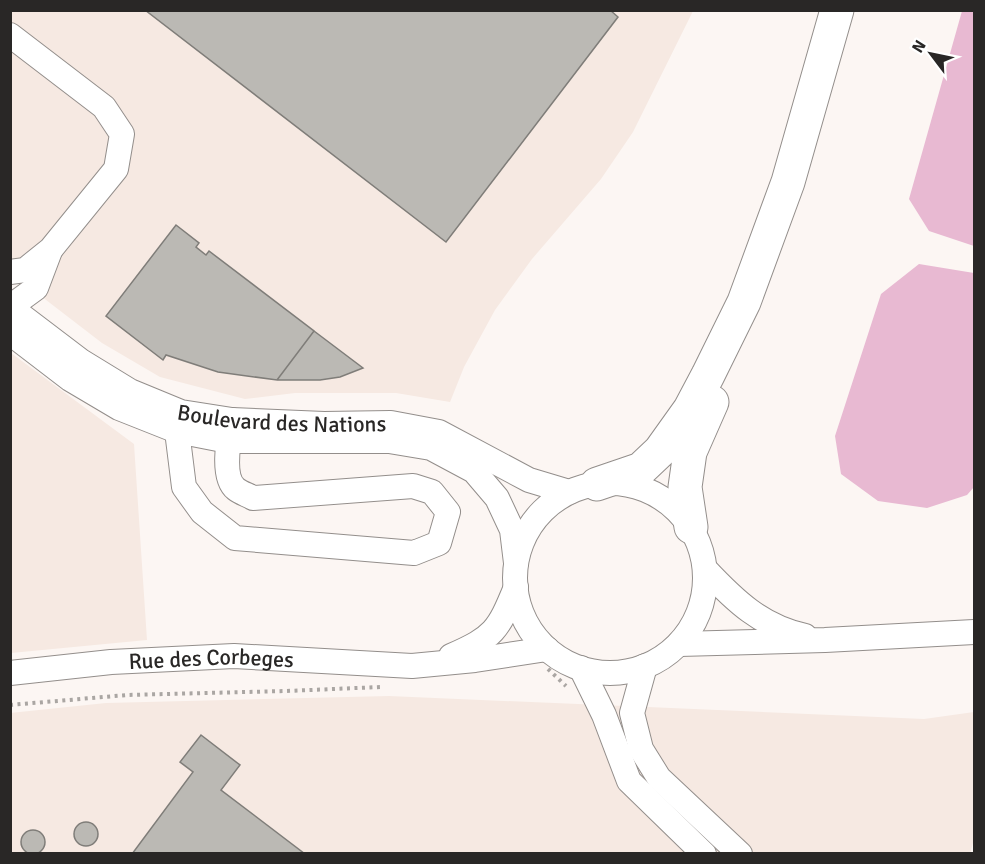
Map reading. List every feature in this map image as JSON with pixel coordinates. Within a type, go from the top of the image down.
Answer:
[{"type":"highway","points":[[583,488],[641,469],[660,451],[690,409],[744,302],[788,182],[837,10]]},
{"type":"highway","points":[[691,527],[685,487],[690,452],[714,397],[744,340],[800,183],[853,10]]},
{"type":"street","points":[[10,35],[104,107],[122,134],[116,169],[51,249],[25,270],[10,272]]},
{"type":"street","points":[[10,307],[36,288],[51,249]]},
{"type":"street","name":"Boulevard des Nations","points":[[10,307],[81,361],[129,391],[230,430],[389,441],[431,448],[474,471],[496,498],[512,530],[516,563]]},
{"type":"street","name":"Boulevard des Nations","points":[[10,333],[70,379],[119,408],[177,431],[391,423],[439,432],[529,480],[583,488]]},
{"type":"street","points":[[177,431],[184,486],[202,512],[235,538],[414,554],[439,543],[448,512],[432,492],[413,486],[253,498],[234,488],[227,474],[230,430]]},
{"type":"street","points":[[619,483],[640,488],[660,497],[677,510],[691,527],[700,548],[705,569],[703,596],[694,622],[679,644],[663,657],[626,672],[603,673],[581,668],[563,660],[542,657],[521,610],[516,587],[516,563],[523,541],[534,521],[550,505],[583,488],[619,483]]},
{"type":"street","points":[[705,569],[735,601],[762,619],[790,632],[825,640]]},
{"type":"street","name":"Rue des Corbeges","points":[[412,666],[448,657],[480,643],[498,626],[516,587]]},
{"type":"street","points":[[679,644],[825,640],[975,632]]},
{"type":"street","name":"Rue des Corbeges","points":[[10,673],[111,662],[234,656],[412,666],[542,657]]},
{"type":"street","points":[[645,666],[632,713],[641,749],[659,777],[740,854]]},
{"type":"street","points":[[581,668],[604,715],[629,781],[704,854]]},
{"type":"path","points":[[542,657],[548,669],[572,693]]},
{"type":"path","points":[[10,705],[128,694],[286,691],[384,686]]},
{"type":"shaded area","points":[[10,11],[693,11],[633,132],[601,179],[532,259],[495,310],[464,367],[450,402],[396,393],[295,393],[245,399],[160,377],[102,343],[11,273]]},
{"type":"shaded area","points":[[962,11],[974,11],[974,246],[929,231],[909,199]]},
{"type":"shaded area","points":[[919,264],[974,273],[974,487],[967,495],[927,508],[878,501],[841,474],[835,436],[881,294]]},
{"type":"shaded area","points":[[11,353],[134,444],[147,640],[11,653]]},
{"type":"shaded area","points":[[389,696],[924,719],[974,712],[974,839],[970,854],[11,853],[10,713],[106,703]]},
{"type":"building","points":[[145,10],[610,10],[618,17],[446,242]]},
{"type":"building","points":[[176,225],[199,243],[196,247],[206,255],[209,251],[314,331],[277,380],[218,372],[166,355],[163,360],[106,316]]},
{"type":"building","points":[[314,331],[363,368],[340,377],[320,380],[277,380]]},
{"type":"building","points":[[201,735],[240,765],[221,790],[305,854],[132,854],[193,772],[180,762]]},
{"type":"building","points":[[86,822],[95,825],[98,834],[95,843],[86,846],[77,843],[74,834],[77,825]]},
{"type":"building","points":[[28,830],[38,830],[45,837],[45,847],[38,854],[28,854],[21,847],[21,837]]}]
